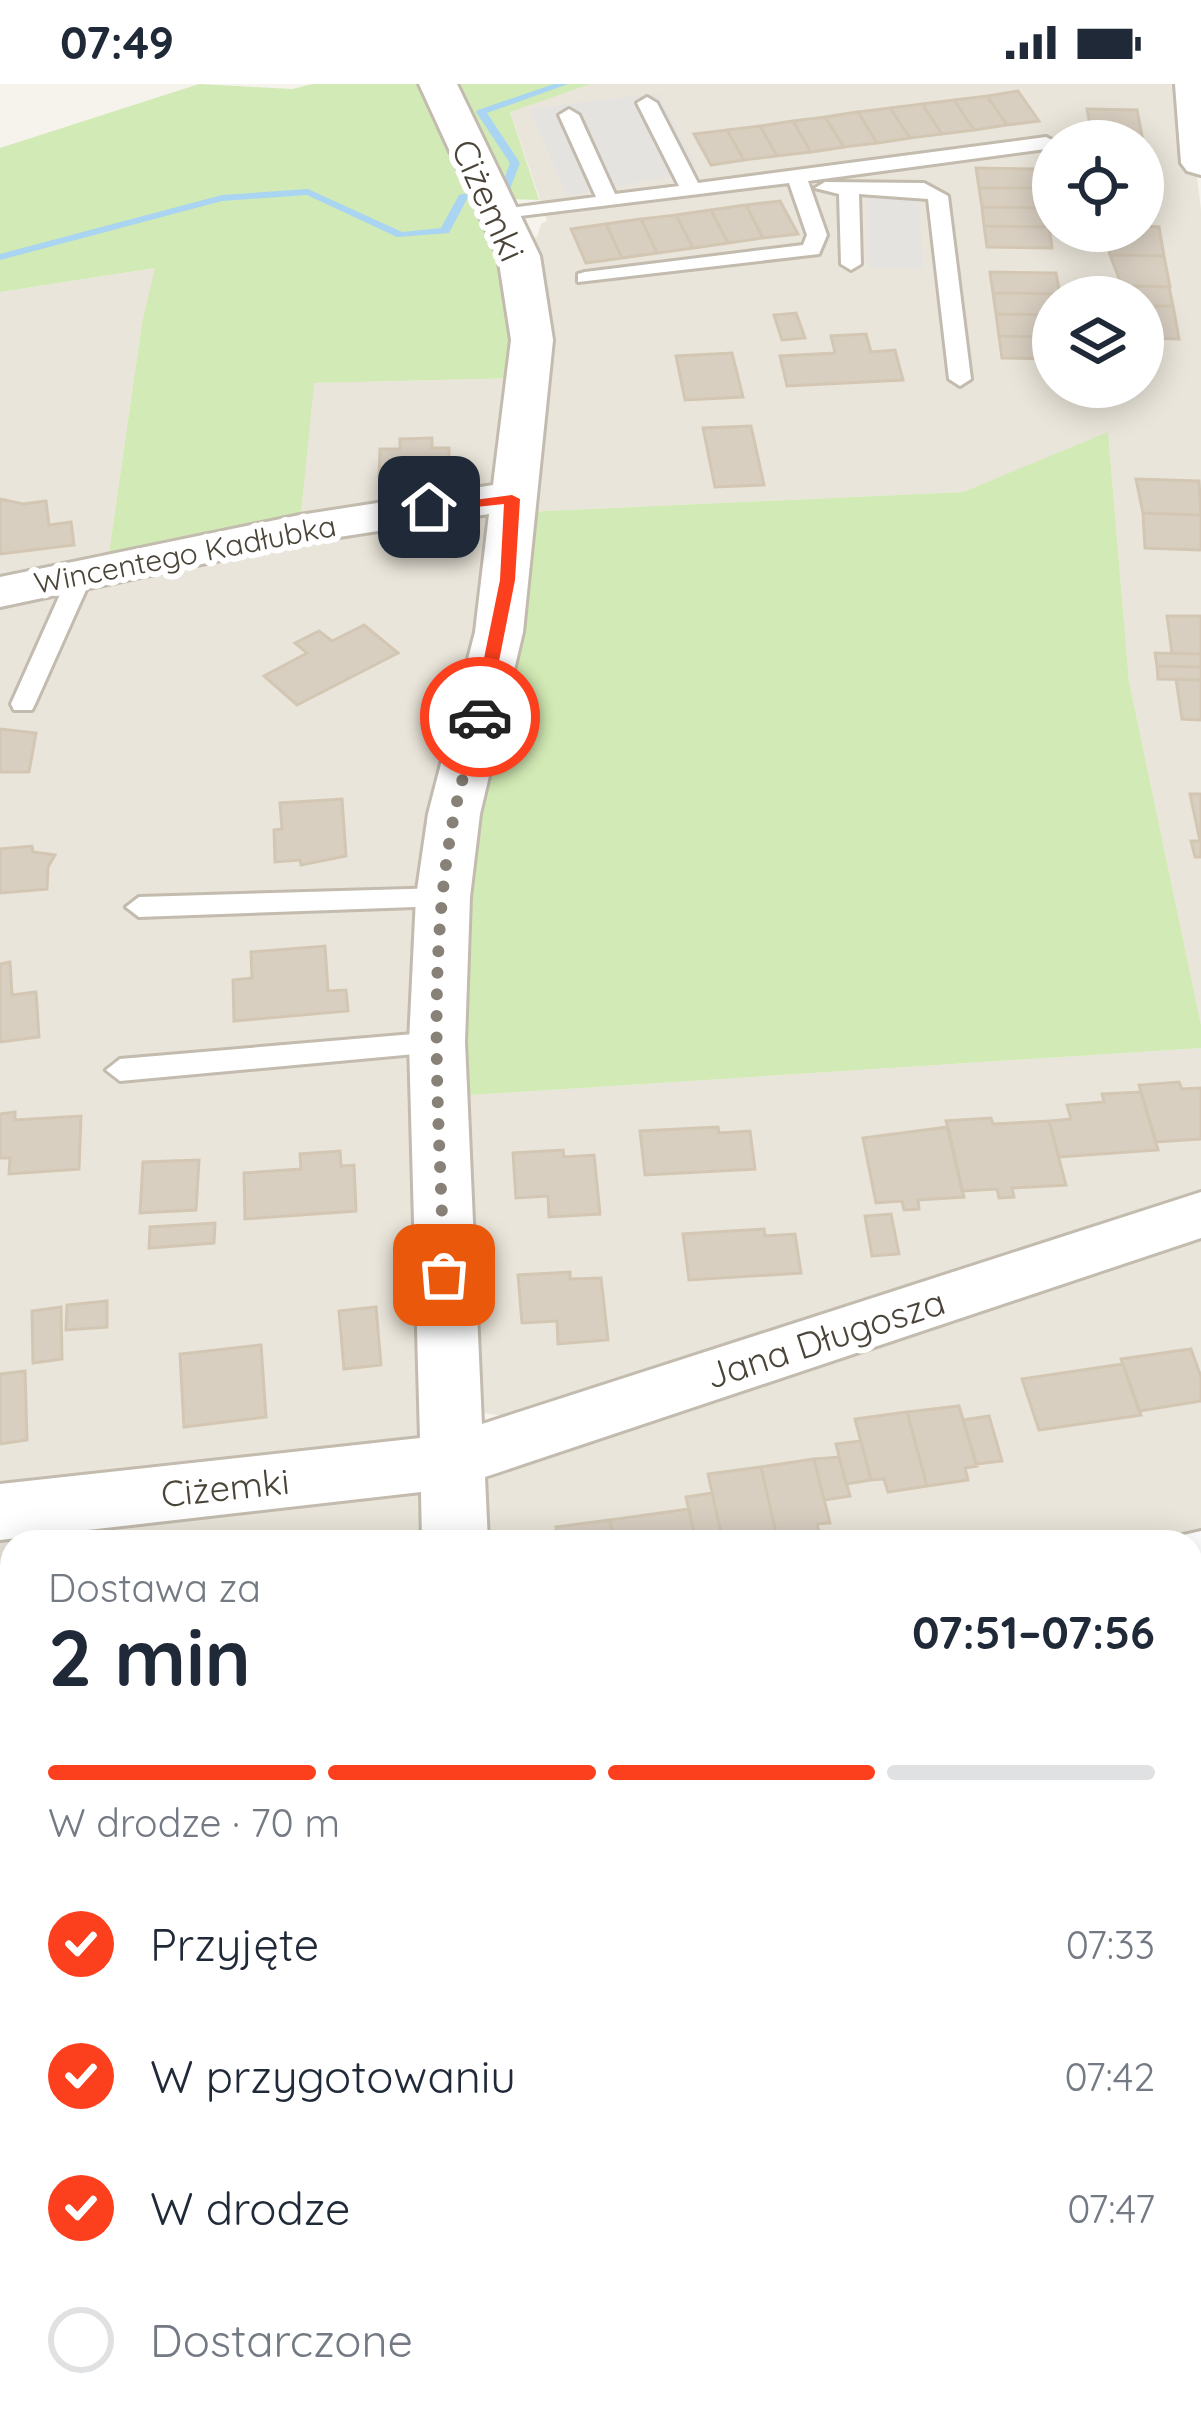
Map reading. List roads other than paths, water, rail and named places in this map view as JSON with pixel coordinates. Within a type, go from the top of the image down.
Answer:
[{"type":"street","name":"Ciżemki","points":[[439,84],[519,256],[532,340],[500,632],[454,814],[443,897],[437,1042],[453,1530]]},
{"type":"street","points":[[1194,84],[1201,164]]},
{"type":"street","name":"Wincentego Kadłubka","points":[[0,592],[300,529],[471,500],[512,499]]},
{"type":"street","name":"Jana Długosza","points":[[450,1462],[1201,1215]]},
{"type":"street","name":"Ciżemki","points":[[0,1511],[450,1462]]},
{"type":"lane","points":[[647,103],[692,189]]},
{"type":"lane","points":[[569,116],[608,200]]},
{"type":"lane","points":[[494,199],[608,200],[798,182],[1032,145]]},
{"type":"lane","points":[[798,182],[924,189],[938,196],[960,379]]},
{"type":"lane","points":[[585,278],[812,250],[817,235],[798,182]]},
{"type":"lane","points":[[849,188],[851,264]]},
{"type":"lane","points":[[23,704],[82,572]]},
{"type":"lane","points":[[139,907],[443,897]]},
{"type":"lane","points":[[120,1070],[437,1042]]},
{"type":"waterway","points":[[0,257],[222,198],[308,192],[401,235],[445,231],[463,197],[506,187],[515,163],[481,112],[563,84]]}]
